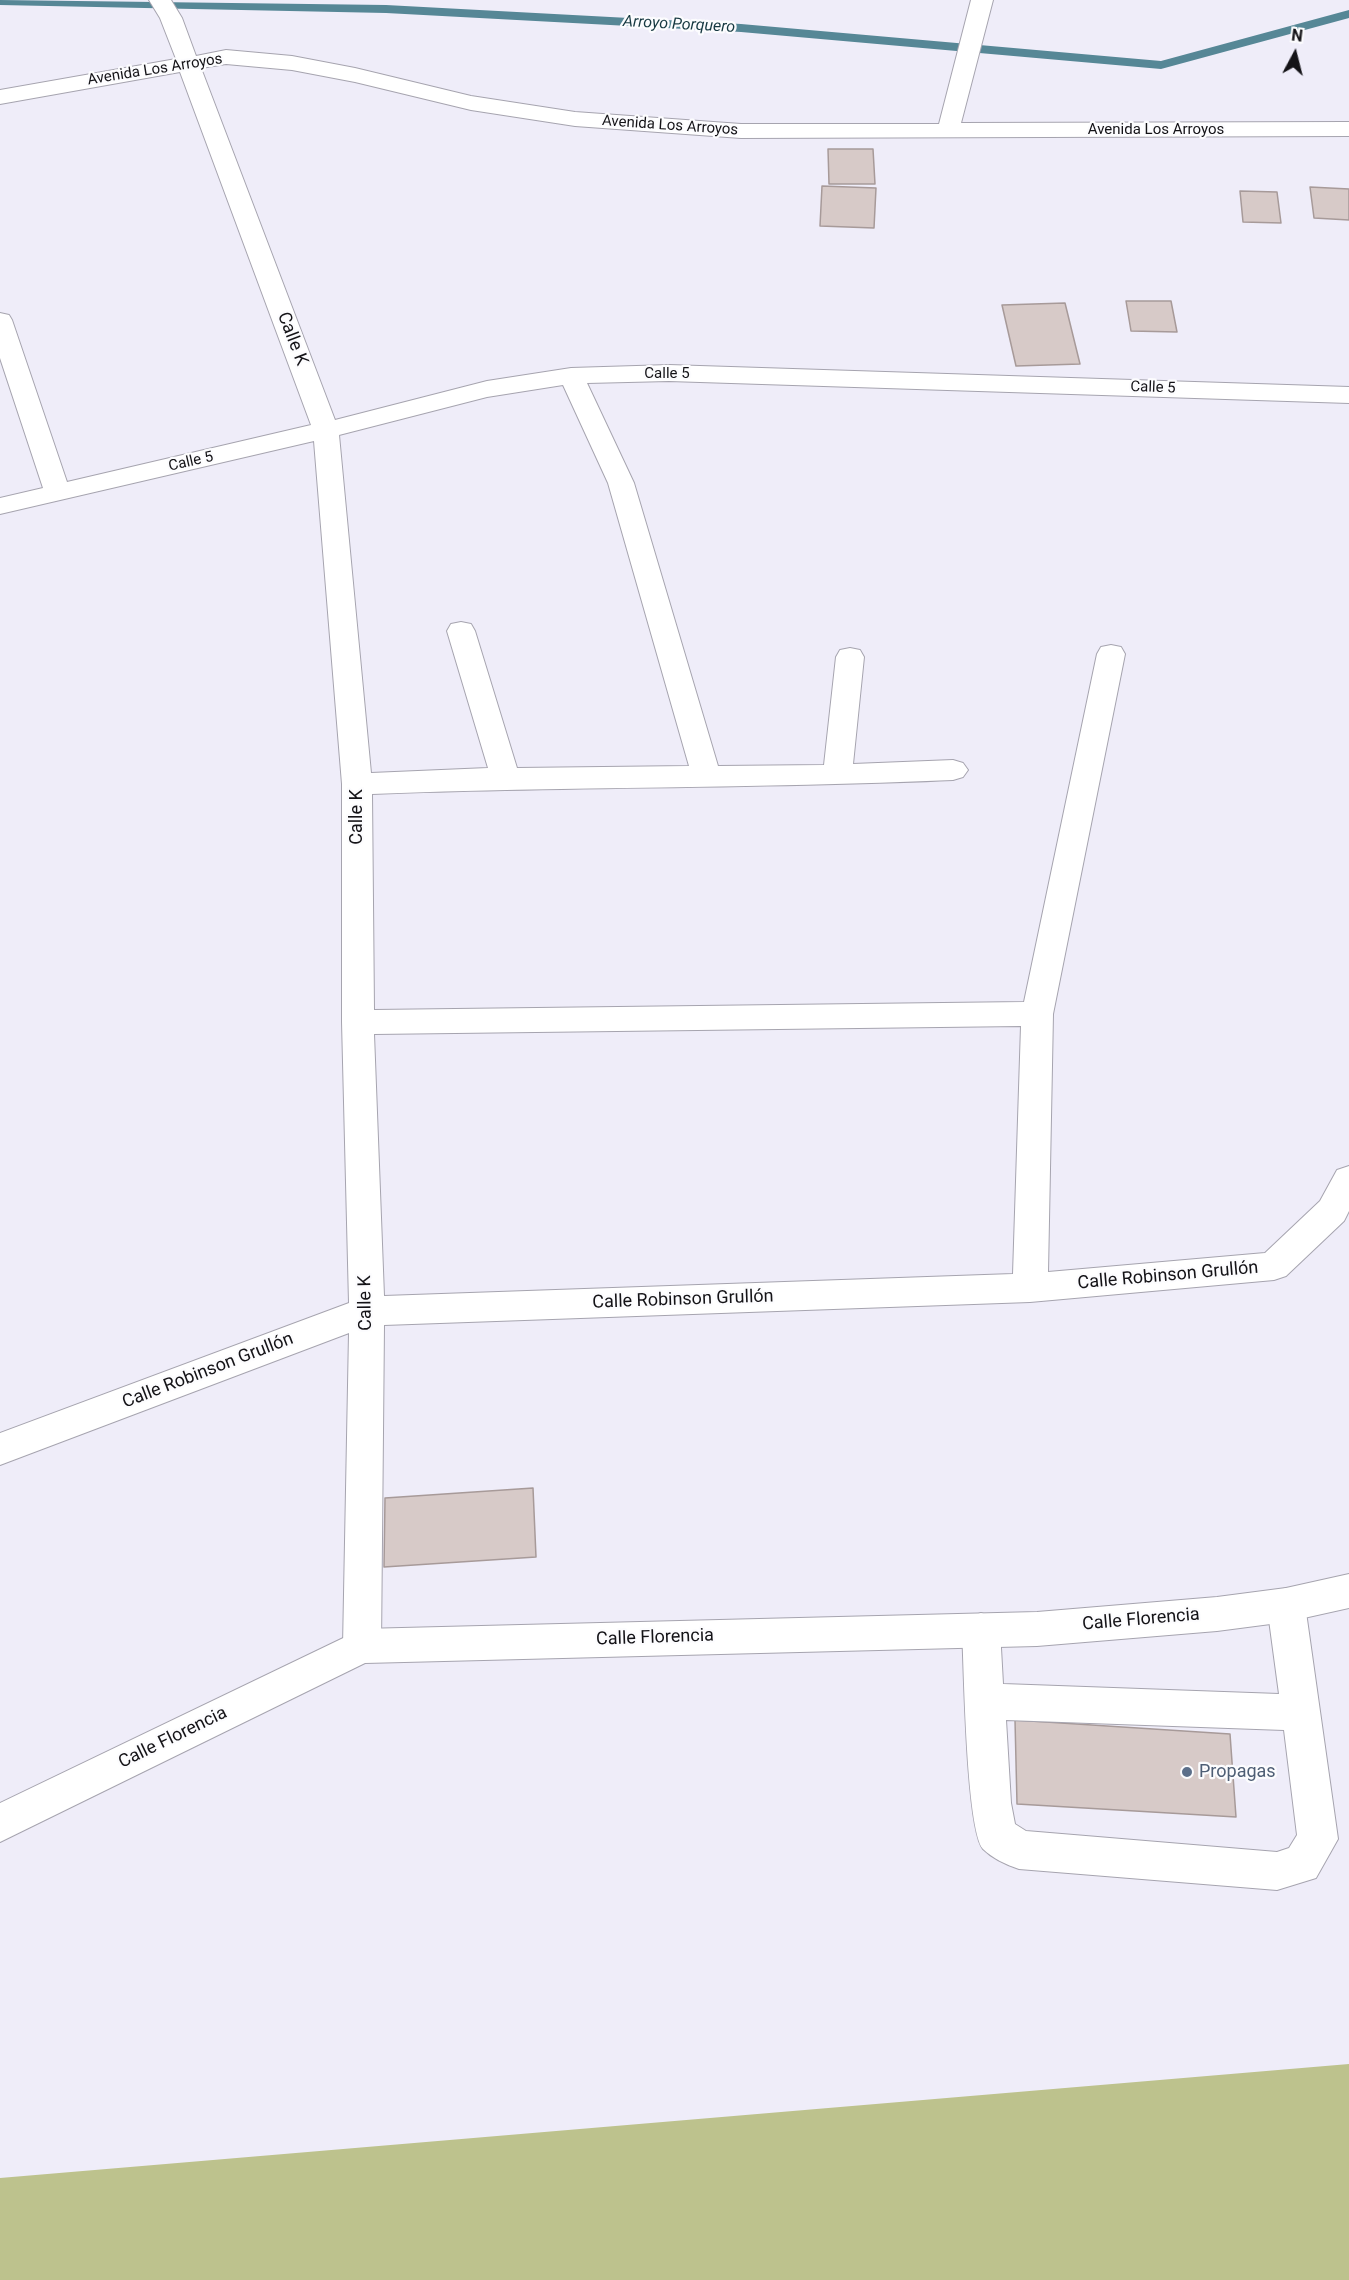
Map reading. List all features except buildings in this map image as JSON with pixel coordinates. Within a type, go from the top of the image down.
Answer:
[{"type":"street","points":[[948,131],[982,0]]},
{"type":"street","name":"Calle K","points":[[165,9],[326,430],[357,784],[358,1022],[367,1311],[362,1646]]},
{"type":"street","name":"Avenida Los Arroyos","points":[[0,97],[226,57],[292,63],[355,75],[471,103],[587,120],[741,131],[1349,129]]},
{"type":"street","points":[[0,320],[58,494]]},
{"type":"street","name":"Calle 5","points":[[0,506],[326,430],[487,389],[571,376],[669,373],[1349,394]]},
{"type":"street","points":[[571,376],[621,483],[706,775]]},
{"type":"street","points":[[461,631],[506,778]]},
{"type":"street","points":[[1030,1288],[1037,1014],[1111,654]]},
{"type":"street","points":[[837,775],[850,657]]},
{"type":"street","points":[[357,784],[506,778],[837,775],[953,770]]},
{"type":"street","points":[[358,1022],[1037,1014]]},
{"type":"street","name":"Calle Robinson Grullón","points":[[0,1449],[367,1311],[1030,1288],[1274,1266],[1332,1211],[1349,1179]]},
{"type":"street","name":"Calle Florencia","points":[[0,1823],[362,1646],[1036,1629],[1217,1614],[1286,1605],[1349,1591]]},
{"type":"street","points":[[981,1630],[991,1803],[997,1835],[1019,1850],[1277,1871],[1302,1864],[1318,1839],[1286,1605]]},
{"type":"street","points":[[985,1701],[1301,1713]]},
{"type":"green space","points":[[1349,2064],[1349,2280],[0,2280],[0,2178]]},
{"type":"waterway","name":"Arroyo Porquero","points":[[0,1],[386,9],[741,28],[1161,65],[1349,14]]},
{"type":"place","name":"Propagas","points":[[1187,1772]]}]
